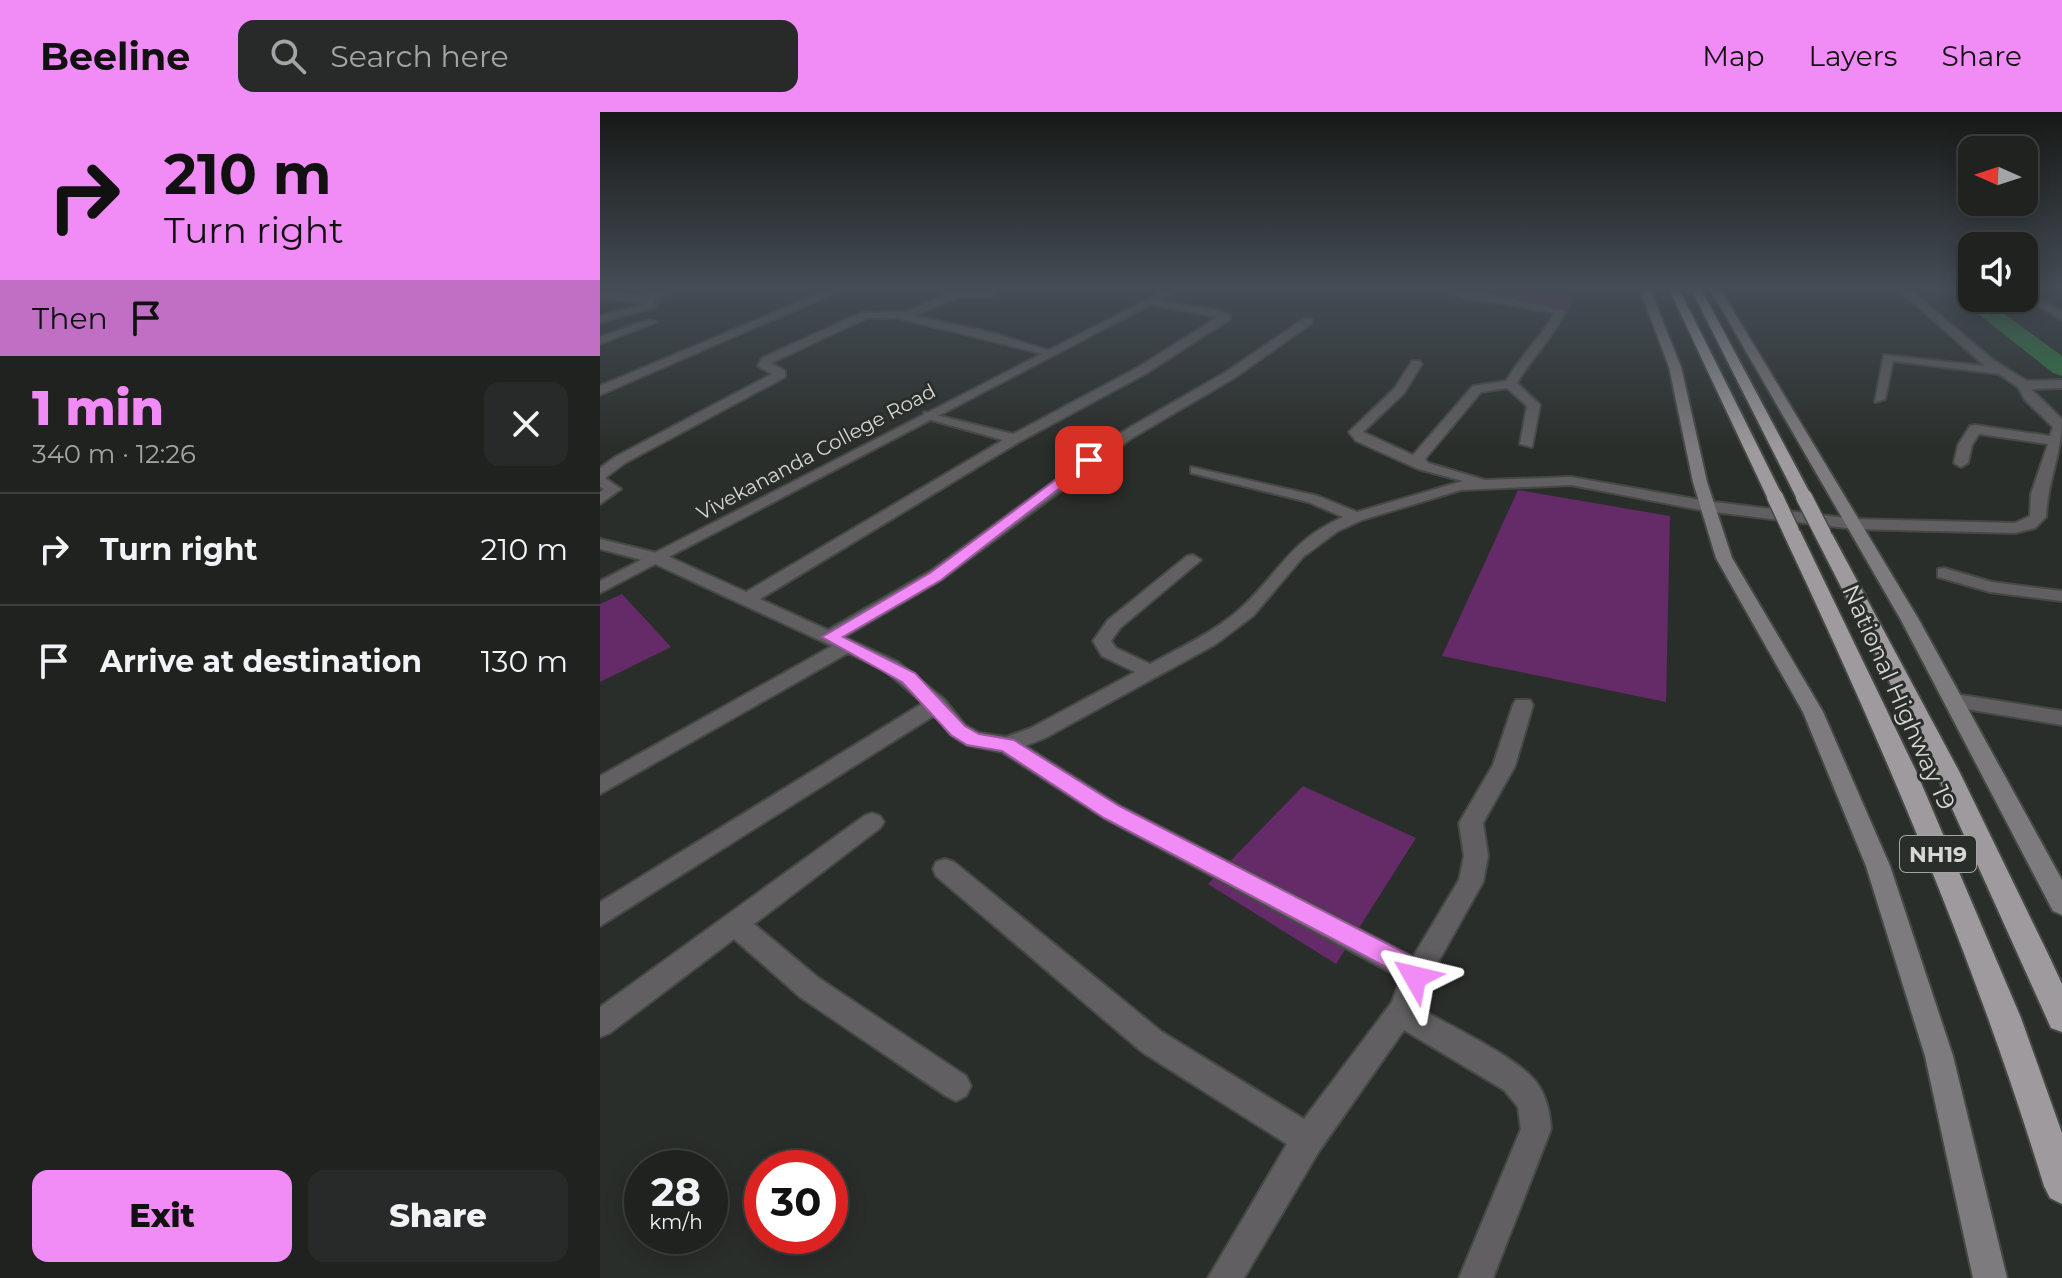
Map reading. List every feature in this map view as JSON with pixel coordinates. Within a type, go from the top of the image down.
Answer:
[{"type":"highway","name":"National Highway 19","points":[[1699,341],[1901,762],[2001,1010],[2062,1186]]},
{"type":"highway","name":"NH19","points":[[1723,341],[1936,743],[2062,1018]]},
{"type":"main road","points":[[1665,341],[1675,367],[1706,506],[1724,558],[1813,712],[1878,866],[1939,1056],[1990,1278]]},
{"type":"main road","points":[[1746,341],[1955,701],[2062,904]]},
{"type":"street","points":[[600,391],[716,341]]},
{"type":"street","points":[[600,499],[614,489],[600,478],[620,460],[781,374],[764,366],[766,361],[808,341]]},
{"type":"street","points":[[1011,341],[1047,352]]},
{"type":"street","name":"Vivekananda College Road","points":[[600,588],[1069,341]]},
{"type":"street","points":[[747,599],[1014,439],[1141,371],[1188,341]]},
{"type":"street","points":[[600,786],[839,641],[935,576],[1127,435],[1230,375],[1279,341]]},
{"type":"street","points":[[1510,384],[1529,353],[1544,341]]},
{"type":"street","points":[[1965,341],[2000,371],[2028,384],[2062,384]]},
{"type":"street","points":[[1879,399],[1888,357],[2000,371]]},
{"type":"street","points":[[1416,364],[1400,390],[1356,432],[1361,438],[1419,463],[1486,482]]},
{"type":"street","points":[[1419,463],[1418,459],[1477,389],[1510,384],[1534,405],[1527,444]]},
{"type":"street","points":[[1007,745],[1038,733],[1229,626],[1312,540],[1356,517],[1460,486],[1486,482],[1571,481],[1706,506],[1854,524],[1988,529],[2029,525],[2038,517],[2039,494],[2056,441],[2058,421],[2027,395],[2028,384]]},
{"type":"street","points":[[929,415],[1014,439]]},
{"type":"street","points":[[1961,463],[1965,445],[1975,429],[2056,441]]},
{"type":"street","points":[[600,458],[620,460]]},
{"type":"street","points":[[1196,470],[1313,499],[1356,517]]},
{"type":"street","points":[[600,544],[659,559],[839,641],[908,677],[937,704],[958,730],[974,740],[1007,745],[1112,812],[1400,962],[1414,971],[1415,977]]},
{"type":"street","points":[[1149,671],[1109,652],[1102,641],[1114,624],[1193,560]]},
{"type":"street","points":[[1944,573],[1990,587],[2062,596]]},
{"type":"street","points":[[1955,701],[2062,718]]},
{"type":"street","points":[[600,915],[937,704]]},
{"type":"street","points":[[1225,1278],[1307,1139],[1340,1090],[1403,1010],[1415,977],[1471,882],[1476,856],[1471,823],[1504,766],[1523,705]]},
{"type":"street","points":[[600,1024],[872,822]]},
{"type":"street","points":[[945,869],[1152,1042],[1307,1139]]},
{"type":"street","points":[[735,924],[810,988],[956,1086]]},
{"type":"street","points":[[1403,1010],[1411,1021],[1514,1080],[1528,1093],[1535,1111],[1536,1129],[1476,1278]]},
{"type":"shaded area","points":[[1518,490],[1670,516],[1666,702],[1442,656]]},
{"type":"shaded area","points":[[622,594],[671,647],[600,682],[600,604]]},
{"type":"shaded area","points":[[1303,786],[1416,838],[1336,964],[1208,884]]},
{"type":"waterway","points":[[2027,341],[2062,368]]},
{"type":"route","points":[[1089,460],[935,576],[830,637],[908,677],[937,704],[958,730],[974,740],[1007,745],[1112,812],[1400,962],[1414,971],[1415,977]]}]
